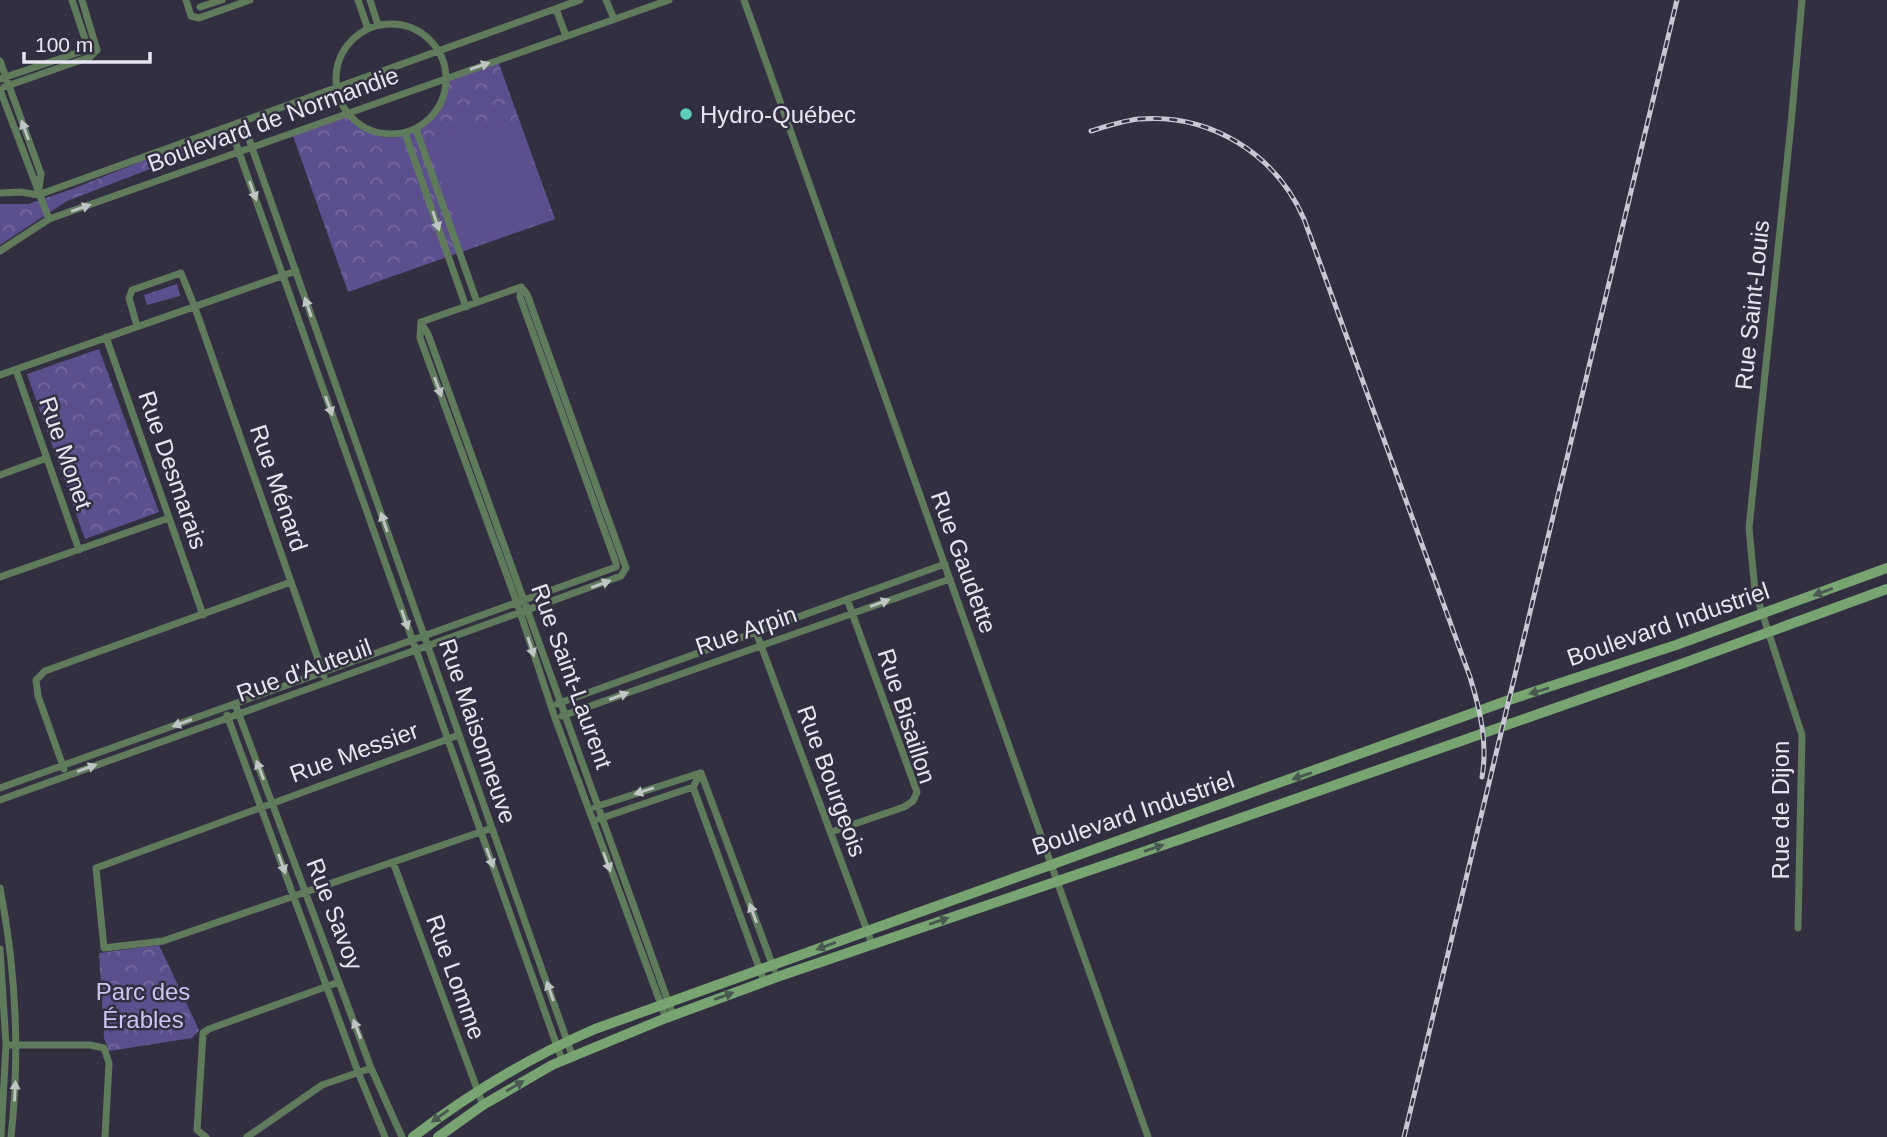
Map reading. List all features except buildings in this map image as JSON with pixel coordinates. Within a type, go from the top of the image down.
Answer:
[{"type":"street","points":[[72,0],[87,45],[97,50]]},
{"type":"street","points":[[82,0],[97,50]]},
{"type":"street","points":[[186,0],[191,16]]},
{"type":"street","points":[[191,16],[198,4],[222,0]]},
{"type":"street","points":[[191,16],[199,18],[250,0]]},
{"type":"street","points":[[358,0],[368,29]]},
{"type":"street","points":[[370,0],[378,25]]},
{"type":"street","name":"Boulevard de Normandie","points":[[0,193],[21,192],[38,195],[580,0]]},
{"type":"street","points":[[606,0],[614,19]]},
{"type":"street","name":"Boulevard de Normandie","points":[[0,251],[48,219],[669,0]]},
{"type":"street","name":"Rue Gaudette","points":[[744,0],[1148,1137]]},
{"type":"street","name":"Rue Saint-Louis","points":[[1762,614],[1755,591],[1749,528],[1802,0]]},
{"type":"street","points":[[556,9],[566,36]]},
{"type":"street","points":[[392,24],[414,29],[428,38],[438,50],[445,67],[445,94],[439,108],[429,120],[405,133],[389,135],[373,132],[358,124],[340,102],[336,87],[337,68],[345,48],[358,35],[378,25],[392,24]]},
{"type":"street","points":[[3,84],[83,51],[87,45]]},
{"type":"street","points":[[3,84],[90,57],[97,50]]},
{"type":"street","points":[[0,61],[3,84],[48,219]]},
{"type":"street","name":"Rue Maisonneuve","points":[[243,122],[572,1055]]},
{"type":"street","name":"Rue Maisonneuve","points":[[230,127],[562,1060]]},
{"type":"street","points":[[416,129],[477,302]]},
{"type":"street","points":[[405,133],[466,307]]},
{"type":"street","points":[[423,185],[434,181]]},
{"type":"street","points":[[0,375],[296,271]]},
{"type":"street","name":"Rue Ménard","points":[[137,326],[130,298],[132,289],[181,273],[327,683]]},
{"type":"street","points":[[521,286],[527,294],[573,431],[616,563],[615,567],[623,573]]},
{"type":"street","points":[[521,286],[520,297],[573,431],[623,573]]},
{"type":"street","name":"Rue Saint-Laurent","points":[[521,286],[421,322],[419,338],[472,468],[521,601],[551,706],[592,821],[669,1016]]},
{"type":"street","name":"Rue Desmarais","points":[[107,337],[203,615]]},
{"type":"street","points":[[314,364],[327,359]]},
{"type":"street","name":"Rue Monet","points":[[16,370],[79,550]]},
{"type":"street","points":[[349,461],[361,456]]},
{"type":"street","points":[[0,475],[47,458]]},
{"type":"street","points":[[0,577],[169,518]]},
{"type":"street","points":[[382,553],[393,548]]},
{"type":"street","name":"Rue Arpin","points":[[551,706],[945,564]]},
{"type":"street","name":"Rue d'Auteuil","points":[[0,788],[615,567]]},
{"type":"street","name":"Boulevard Industriel","points":[[413,1137],[477,1091],[556,1046],[664,1003],[1509,700],[1886,572]]},
{"type":"street","name":"Rue d'Auteuil","points":[[0,800],[623,573]]},
{"type":"street","name":"Rue Arpin","points":[[555,718],[950,579]]},
{"type":"street","points":[[67,776],[38,696],[36,680],[45,671],[291,582]]},
{"type":"street","name":"Boulevard Industriel","points":[[438,1137],[482,1105],[562,1060],[669,1016],[1681,664],[1887,589]]},
{"type":"street","name":"Rue Bisaillon","points":[[831,832],[904,807],[913,801],[917,792],[847,600]]},
{"type":"street","name":"Rue Saint-Laurent","points":[[524,611],[561,703],[631,898],[664,1003]]},
{"type":"street","name":"Rue de Dijon","points":[[1762,614],[1802,735],[1798,928]]},
{"type":"street","name":"Rue Bourgeois","points":[[756,632],[873,943]]},
{"type":"street","points":[[1676,645],[1681,664]]},
{"type":"street","points":[[1590,695],[1598,672]]},
{"type":"street","name":"Rue Savoy","points":[[235,704],[372,1068],[402,1137]]},
{"type":"street","name":"Rue Savoy","points":[[225,707],[358,1072],[385,1137]]},
{"type":"street","name":"Rue Messier","points":[[293,895],[163,941],[104,948],[96,868],[460,735]]},
{"type":"street","points":[[1336,764],[1339,783]]},
{"type":"street","points":[[588,809],[701,772]]},
{"type":"street","points":[[592,821],[693,787],[701,772]]},
{"type":"street","points":[[701,772],[777,977]]},
{"type":"street","points":[[693,787],[764,981]]},
{"type":"street","points":[[1234,800],[1237,819]]},
{"type":"street","points":[[1177,820],[1181,839]]},
{"type":"street","points":[[293,895],[492,828]]},
{"type":"street","points":[[721,864],[733,860]]},
{"type":"street","name":"Rue Lomme","points":[[393,862],[482,1105]]},
{"type":"street","points":[[0,888],[12,972],[15,1046],[15,1095],[10,1137]]},
{"type":"street","points":[[622,901],[631,898]]},
{"type":"street","points":[[515,930],[527,926]]},
{"type":"street","points":[[0,949],[6,1045],[1,1137]]},
{"type":"street","points":[[206,1137],[196,1134],[204,1034],[209,1029],[340,982]]},
{"type":"street","points":[[6,1045],[90,1045],[106,1050],[109,1063],[105,1137]]},
{"type":"street","points":[[247,1137],[322,1086],[372,1068]]},
{"type":"green space","points":[[498,61],[555,219],[348,292],[292,133],[346,113],[358,126],[381,137],[408,134],[430,118],[443,94],[446,80]]},
{"type":"green space","points":[[517,122],[551,217],[465,248],[429,146],[435,134]]},
{"type":"green space","points":[[221,130],[223,141],[67,201],[0,245],[0,204],[28,204]]},
{"type":"green space","points":[[177,284],[180,296],[147,305],[144,295]]},
{"type":"green space","points":[[99,349],[159,512],[85,539],[27,374]]},
{"type":"green space","name":"Parc des Érables","points":[[159,945],[199,1030],[192,1038],[109,1051],[104,1038],[99,953]]},
{"type":"railway","points":[[1404,1137],[1677,0]]},
{"type":"railway","points":[[1091,131],[1139,119],[1191,123],[1238,142],[1258,157],[1292,196],[1304,219],[1470,677],[1482,726],[1482,777]]},
{"type":"place","name":"Hydro-Québec","points":[[686,114]]}]
